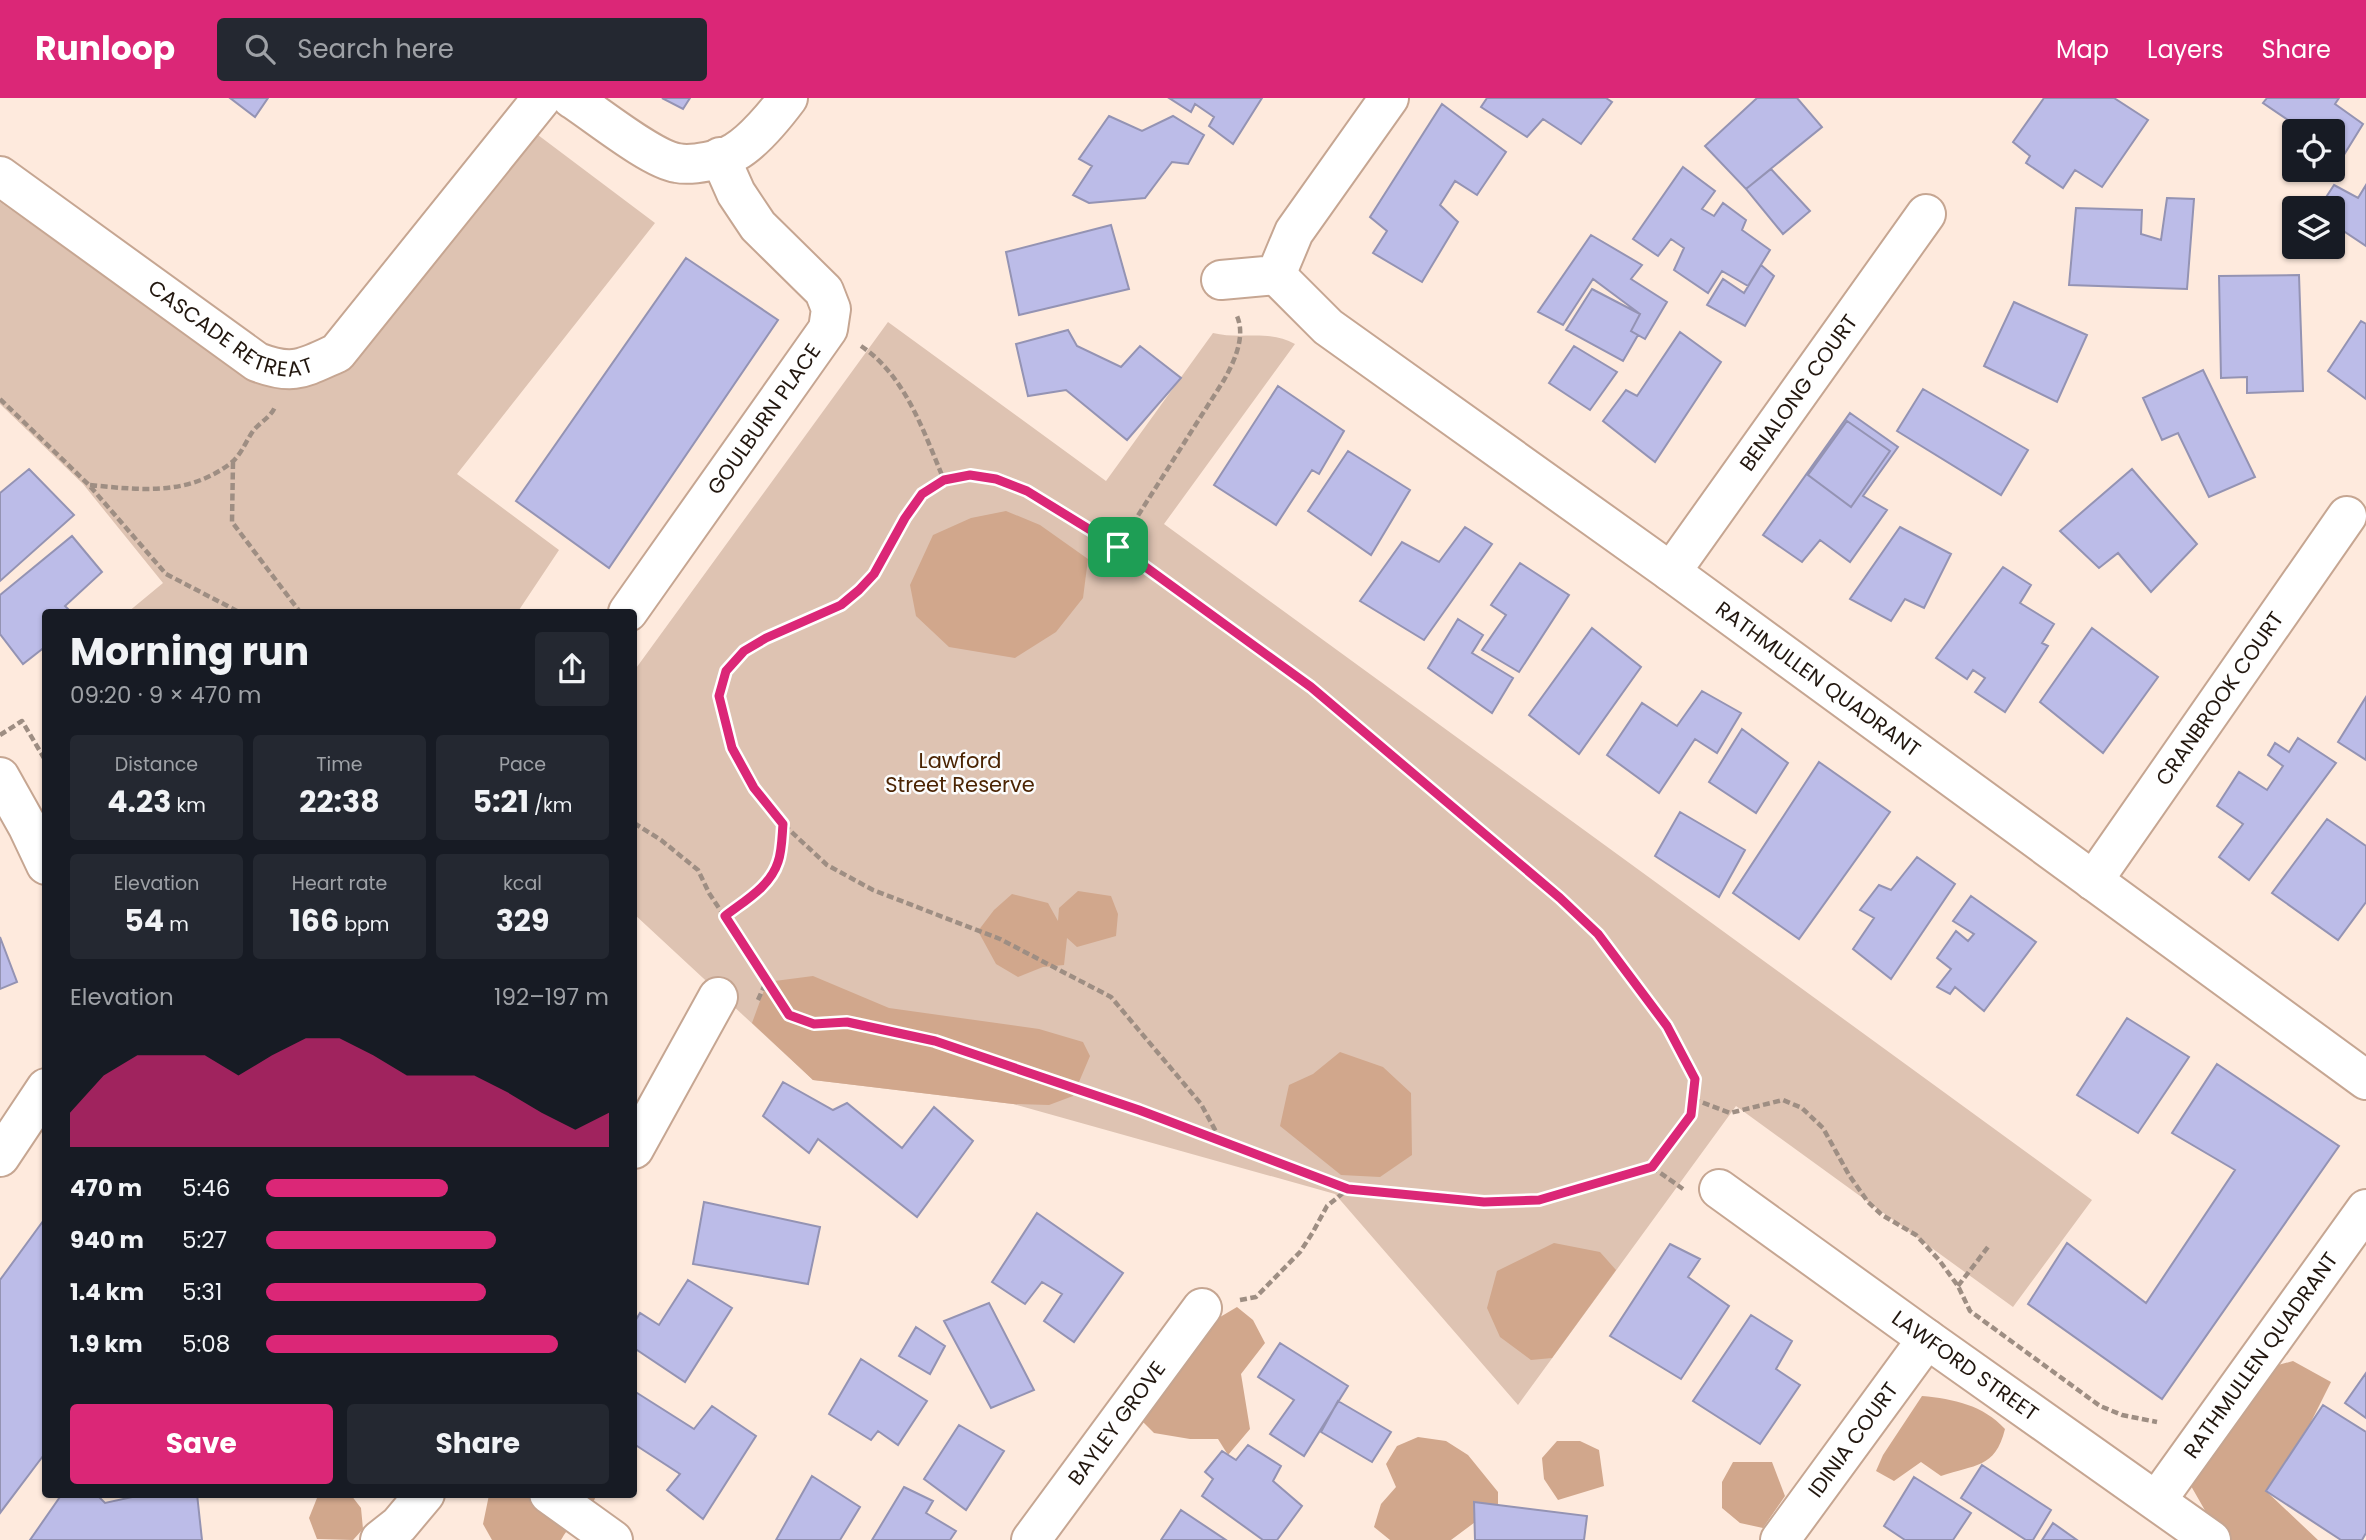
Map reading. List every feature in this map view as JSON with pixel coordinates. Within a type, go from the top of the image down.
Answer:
[{"type":"street","name":"CASCADE RETREAT","points":[[0,176],[257,362],[278,370],[302,369],[337,353],[542,98]]},
{"type":"street","points":[[571,98],[652,152],[677,163],[702,163],[735,153],[774,117],[788,98]]},
{"type":"street","points":[[1221,280],[1276,275],[1294,232],[1389,98]]},
{"type":"street","name":"GOULBURN PLACE","points":[[630,609],[828,329],[831,309],[824,291],[758,226],[736,192],[720,157]]},
{"type":"street","name":"BENALONG COURT","points":[[1671,572],[1926,214]]},
{"type":"street","name":"RATHMULLEN QUADRANT","points":[[1276,275],[1328,327],[1671,572],[2366,1080]]},
{"type":"street","name":"CRANBROOK COURT","points":[[2094,881],[2347,516]]},
{"type":"street","points":[[0,778],[42,857]]},
{"type":"street","points":[[637,1144],[718,997]]},
{"type":"street","points":[[0,1157],[42,1094]]},
{"type":"street","name":"LAWFORD STREET","points":[[1719,1189],[2211,1540]]},
{"type":"street","name":"RATHMULLEN QUADRANT","points":[[2157,1500],[2366,1209]]},
{"type":"street","name":"BAYLEY GROVE","points":[[1031,1540],[1202,1308]]},
{"type":"street","name":"IDINIA COURT","points":[[1780,1540],[1927,1339]]},
{"type":"street","points":[[380,1540],[399,1525],[422,1498]]},
{"type":"street","points":[[555,1498],[613,1540]]},
{"type":"path","points":[[1118,547],[1224,380],[1237,355],[1240,322],[1221,280]]},
{"type":"path","points":[[873,354],[910,400],[944,480]]},
{"type":"path","points":[[89,485],[148,490],[194,484],[233,461],[255,429],[272,414],[290,369]]},
{"type":"path","points":[[0,399],[89,485],[166,574],[233,609]]},
{"type":"path","points":[[233,461],[232,522],[298,609]]},
{"type":"path","points":[[637,825],[661,840],[698,870],[789,1015],[814,1024],[847,1022],[935,1041],[1220,1139],[1348,1189],[1484,1202],[1539,1200],[1652,1167],[1691,1115],[1695,1079],[1667,1026],[1598,934],[1549,889],[1311,687],[1118,547],[1027,491],[996,479],[970,475],[944,480],[922,494],[905,518],[874,574],[859,590],[841,605],[766,638],[744,651],[726,671],[719,696],[732,748],[754,788],[783,824],[827,865],[873,890],[1000,939],[1111,998],[1201,1104],[1220,1139]]},
{"type":"path","points":[[0,735],[22,721],[42,755]]},
{"type":"path","points":[[725,916],[773,876],[779,860],[783,824]]},
{"type":"path","points":[[1693,1099],[1730,1113],[1783,1100],[1802,1108],[1823,1128],[1849,1175],[1868,1202],[1882,1215],[1916,1235],[1958,1286],[1970,1311],[2101,1406],[2122,1415],[2157,1422]]},
{"type":"path","points":[[1202,1308],[1255,1297],[1300,1252],[1327,1206],[1348,1189]]},
{"type":"path","points":[[1958,1286],[1988,1247]]},
{"type":"green space","points":[[538,135],[655,223],[457,474],[559,550],[520,609],[132,609],[163,583],[83,484],[0,404],[0,202],[248,379],[272,386],[386,318]]},
{"type":"green space","name":"Lawford Street Reserve","points":[[888,322],[1106,481],[1213,333],[1285,340],[1295,344],[1164,524],[2092,1200],[2013,1307],[1736,1106],[1518,1405],[1335,1194],[1013,1104],[813,1080],[637,917],[637,667]]},
{"type":"shaded area","points":[[1006,511],[1040,525],[1088,559],[1083,598],[1056,632],[1015,658],[949,647],[916,616],[910,585],[933,535],[971,518]]},
{"type":"shaded area","points":[[1078,891],[1111,896],[1118,914],[1116,936],[1077,947],[1067,938],[1064,965],[1043,967],[1018,977],[996,964],[978,931],[994,910],[1012,894],[1048,903],[1058,921],[1059,908]]},
{"type":"shaded area","points":[[813,976],[889,1008],[1039,1029],[1083,1042],[1090,1056],[1073,1096],[1049,1105],[1013,1104],[813,1080],[752,1023],[767,982]]},
{"type":"shaded area","points":[[1340,1052],[1383,1067],[1411,1093],[1412,1155],[1380,1177],[1341,1175],[1280,1126],[1289,1085],[1313,1074]]},
{"type":"shaded area","points":[[1554,1243],[1600,1252],[1616,1270],[1552,1358],[1531,1360],[1500,1337],[1487,1308],[1497,1271]]},
{"type":"shaded area","points":[[1237,1307],[1253,1320],[1265,1343],[1241,1374],[1250,1429],[1228,1455],[1218,1439],[1190,1439],[1154,1433],[1138,1417],[1210,1323]]},
{"type":"shaded area","points":[[2293,1361],[2331,1382],[2310,1424],[2266,1491],[2318,1540],[2222,1540],[2191,1486],[2249,1373]]},
{"type":"shaded area","points":[[1922,1396],[1967,1405],[1987,1414],[2005,1429],[1996,1452],[1982,1463],[1941,1476],[1921,1462],[1894,1481],[1876,1471],[1883,1455]]},
{"type":"shaded area","points":[[1418,1437],[1446,1441],[1468,1455],[1498,1492],[1498,1505],[1451,1540],[1390,1540],[1374,1527],[1381,1504],[1396,1487],[1386,1464],[1397,1446]]},
{"type":"shaded area","points":[[1557,1441],[1580,1441],[1599,1450],[1604,1486],[1558,1500],[1544,1479],[1542,1458]]},
{"type":"shaded area","points":[[1733,1462],[1772,1462],[1785,1496],[1763,1528],[1740,1523],[1722,1508],[1722,1482]]},
{"type":"shaded area","points":[[317,1498],[353,1498],[361,1508],[363,1529],[353,1540],[317,1539],[309,1518]]},
{"type":"shaded area","points":[[488,1498],[595,1498],[585,1514],[561,1540],[492,1540],[483,1524]]},
{"type":"building","points":[[230,98],[268,98],[255,117]]},
{"type":"building","points":[[662,98],[690,98],[683,109]]},
{"type":"building","points":[[1169,98],[1262,98],[1233,144],[1209,126],[1214,117],[1195,104],[1191,112]]},
{"type":"building","points":[[1487,98],[1606,98],[1612,102],[1581,144],[1543,119],[1527,137],[1481,107]]},
{"type":"building","points":[[1757,98],[1797,98],[1822,127],[1746,189],[1705,146]]},
{"type":"building","points":[[2044,98],[2114,98],[2148,120],[2102,187],[2075,170],[2063,188],[2026,163],[2030,156],[2013,142]]},
{"type":"building","points":[[2267,98],[2339,98],[2335,104],[2363,124],[2345,153],[2345,119],[2286,119],[2263,103]]},
{"type":"building","points":[[1442,104],[1506,152],[1477,195],[1455,181],[1440,205],[1458,222],[1422,282],[1373,253],[1387,231],[1370,217]]},
{"type":"building","points":[[1109,116],[1142,131],[1173,116],[1204,135],[1188,164],[1172,162],[1145,198],[1089,203],[1073,195],[1092,166],[1079,159]]},
{"type":"building","points":[[1683,167],[1715,191],[1702,209],[1714,216],[1723,203],[1746,220],[1742,230],[1770,250],[1748,286],[1722,271],[1708,293],[1674,270],[1684,248],[1671,239],[1658,256],[1633,239]]},
{"type":"building","points":[[1771,169],[1810,211],[1783,234],[1746,189]]},
{"type":"building","points":[[2334,185],[2358,198],[2366,185],[2366,246],[2345,232],[2345,196],[2327,196]]},
{"type":"building","points":[[2167,198],[2194,199],[2187,289],[2069,285],[2076,208],[2142,210],[2141,234],[2161,240]]},
{"type":"building","points":[[1111,225],[1129,289],[1019,315],[1006,252]]},
{"type":"building","points":[[1591,235],[1642,265],[1631,279],[1667,302],[1645,339],[1631,331],[1640,314],[1593,279],[1563,325],[1538,312]]},
{"type":"building","points":[[686,258],[778,320],[609,568],[516,501]]},
{"type":"building","points":[[1761,265],[1774,276],[1745,326],[1707,305],[1723,279],[1744,293]]},
{"type":"building","points":[[2299,275],[2303,391],[2247,393],[2247,377],[2221,378],[2219,276]]},
{"type":"building","points":[[1592,289],[1640,314],[1631,331],[1638,335],[1623,361],[1566,330]]},
{"type":"building","points":[[2014,302],[2087,335],[2057,402],[1984,366]]},
{"type":"building","points":[[2361,321],[2366,324],[2366,399],[2328,371]]},
{"type":"building","points":[[1068,330],[1077,346],[1121,367],[1140,346],[1181,378],[1127,440],[1066,390],[1028,396],[1016,344]]},
{"type":"building","points":[[1680,332],[1721,362],[1655,462],[1603,421],[1626,390],[1637,396]]},
{"type":"building","points":[[1574,346],[1617,372],[1590,410],[1549,383]]},
{"type":"building","points":[[2203,370],[2255,477],[2209,497],[2178,433],[2162,440],[2143,398]]},
{"type":"building","points":[[1278,386],[1344,431],[1319,474],[1312,470],[1276,525],[1214,485]]},
{"type":"building","points":[[1923,389],[2028,450],[2001,495],[1897,431]]},
{"type":"building","points":[[1850,413],[1898,447],[1863,496],[1887,510],[1850,562],[1820,540],[1802,562],[1763,535]]},
{"type":"building","points":[[1847,421],[1890,451],[1851,507],[1808,475]]},
{"type":"building","points":[[1348,451],[1410,490],[1371,555],[1308,511]]},
{"type":"building","points":[[29,469],[74,515],[0,581],[0,493]]},
{"type":"building","points":[[2132,469],[2197,544],[2151,592],[2118,553],[2099,568],[2060,531]]},
{"type":"building","points":[[1465,527],[1492,544],[1424,640],[1360,601],[1402,542],[1439,562]]},
{"type":"building","points":[[1900,527],[1951,554],[1924,608],[1905,599],[1891,621],[1850,599]]},
{"type":"building","points":[[72,536],[102,572],[65,606],[68,609],[42,609],[42,649],[23,664],[0,634],[0,595]]},
{"type":"building","points":[[1520,563],[1569,595],[1519,672],[1482,650],[1506,615],[1491,605]]},
{"type":"building","points":[[2003,567],[2031,585],[2020,603],[2054,624],[2042,643],[2048,646],[2005,712],[1975,692],[1985,678],[1973,670],[1967,679],[1936,658]]},
{"type":"building","points":[[1458,619],[1483,635],[1472,653],[1513,678],[1492,713],[1428,668]]},
{"type":"building","points":[[1592,628],[1641,667],[1579,754],[1529,715]]},
{"type":"building","points":[[2092,628],[2158,677],[2103,753],[2040,702]]},
{"type":"building","points":[[1702,691],[1741,713],[1717,753],[1695,739],[1659,793],[1607,755],[1642,703],[1677,726]]},
{"type":"building","points":[[2366,697],[2366,760],[2338,742]]},
{"type":"building","points":[[1742,729],[1788,763],[1756,813],[1709,782]]},
{"type":"building","points":[[2298,738],[2336,763],[2249,880],[2219,857],[2243,824],[2217,806],[2239,772],[2267,790],[2283,766],[2268,755],[2275,743],[2289,752]]},
{"type":"building","points":[[1819,762],[1890,812],[1799,939],[1733,893]]},
{"type":"building","points":[[1680,812],[1745,850],[1719,897],[1655,856]]},
{"type":"building","points":[[2327,819],[2366,846],[2366,902],[2338,940],[2272,893]]},
{"type":"building","points":[[1917,857],[1955,884],[1891,979],[1853,949],[1874,918],[1860,910],[1879,885],[1891,890]]},
{"type":"building","points":[[1971,896],[2036,942],[1984,1011],[1955,987],[1950,994],[1937,987],[1951,969],[1937,958],[1956,931],[1968,941],[1974,934],[1953,921]]},
{"type":"building","points":[[0,937],[17,982],[0,989]]},
{"type":"building","points":[[2127,1018],[2189,1057],[2138,1133],[2077,1095]]},
{"type":"building","points":[[2217,1064],[2339,1146],[2162,1399],[2028,1304],[2067,1243],[2146,1303],[2235,1170],[2172,1133]]},
{"type":"building","points":[[783,1082],[833,1110],[847,1103],[902,1148],[934,1107],[973,1141],[917,1217],[818,1139],[809,1153],[763,1116]]},
{"type":"building","points":[[704,1202],[820,1227],[808,1284],[693,1264]]},
{"type":"building","points":[[1037,1213],[1123,1273],[1074,1342],[1044,1321],[1062,1294],[1042,1282],[1025,1304],[992,1282]]},
{"type":"building","points":[[42,1222],[42,1457],[0,1513],[0,1280]]},
{"type":"building","points":[[1670,1244],[1700,1259],[1688,1277],[1729,1306],[1681,1379],[1610,1336]]},
{"type":"building","points":[[688,1280],[732,1308],[685,1382],[637,1350],[637,1318],[640,1313],[659,1325]]},
{"type":"building","points":[[989,1303],[1034,1390],[991,1408],[944,1321]]},
{"type":"building","points":[[1751,1315],[1792,1341],[1776,1369],[1800,1385],[1760,1444],[1693,1401]]},
{"type":"building","points":[[916,1327],[945,1346],[930,1374],[899,1356]]},
{"type":"building","points":[[1280,1343],[1348,1386],[1304,1456],[1270,1434],[1294,1400],[1258,1377]]},
{"type":"building","points":[[861,1359],[927,1401],[898,1445],[878,1431],[871,1440],[829,1414]]},
{"type":"building","points":[[2366,1373],[2366,1418],[2345,1403]]},
{"type":"building","points":[[637,1393],[694,1429],[712,1406],[756,1436],[703,1519],[667,1490],[680,1474],[637,1446]]},
{"type":"building","points":[[1338,1401],[1391,1432],[1372,1462],[1321,1432]]},
{"type":"building","points":[[2323,1405],[2366,1432],[2366,1533],[2362,1540],[2341,1540],[2266,1491]]},
{"type":"building","points":[[959,1425],[1004,1451],[966,1510],[924,1479]]},
{"type":"building","points":[[1248,1445],[1281,1466],[1273,1481],[1302,1506],[1277,1540],[1263,1540],[1202,1496],[1213,1479],[1205,1472],[1222,1451],[1236,1460]]},
{"type":"building","points":[[1982,1465],[2051,1510],[2033,1540],[2026,1540],[1961,1498]]},
{"type":"building","points":[[812,1476],[860,1507],[840,1540],[776,1540]]},
{"type":"building","points":[[1914,1477],[1971,1513],[1953,1540],[1905,1540],[1884,1526]]},
{"type":"building","points":[[904,1487],[933,1501],[926,1513],[956,1531],[950,1540],[872,1540]]},
{"type":"building","points":[[59,1498],[100,1498],[105,1503],[128,1498],[197,1498],[202,1540],[30,1540]]},
{"type":"building","points":[[1474,1502],[1587,1516],[1584,1540],[1475,1540]]},
{"type":"building","points":[[1181,1510],[1226,1540],[1161,1540]]},
{"type":"building","points":[[2053,1523],[2077,1540],[2042,1540]]},
{"type":"route","points":[[970,475],[996,479],[1027,491],[1118,547],[1311,687],[1560,898],[1598,934],[1667,1026],[1695,1079],[1691,1115],[1652,1167],[1539,1200],[1484,1202],[1348,1189],[1220,1139],[935,1041],[847,1022],[814,1024],[789,1015],[725,916],[773,876],[779,860],[783,824],[754,788],[732,748],[719,696],[726,671],[744,651],[766,638],[841,605],[859,590],[874,574],[905,518],[922,494],[944,480],[970,475]]}]
